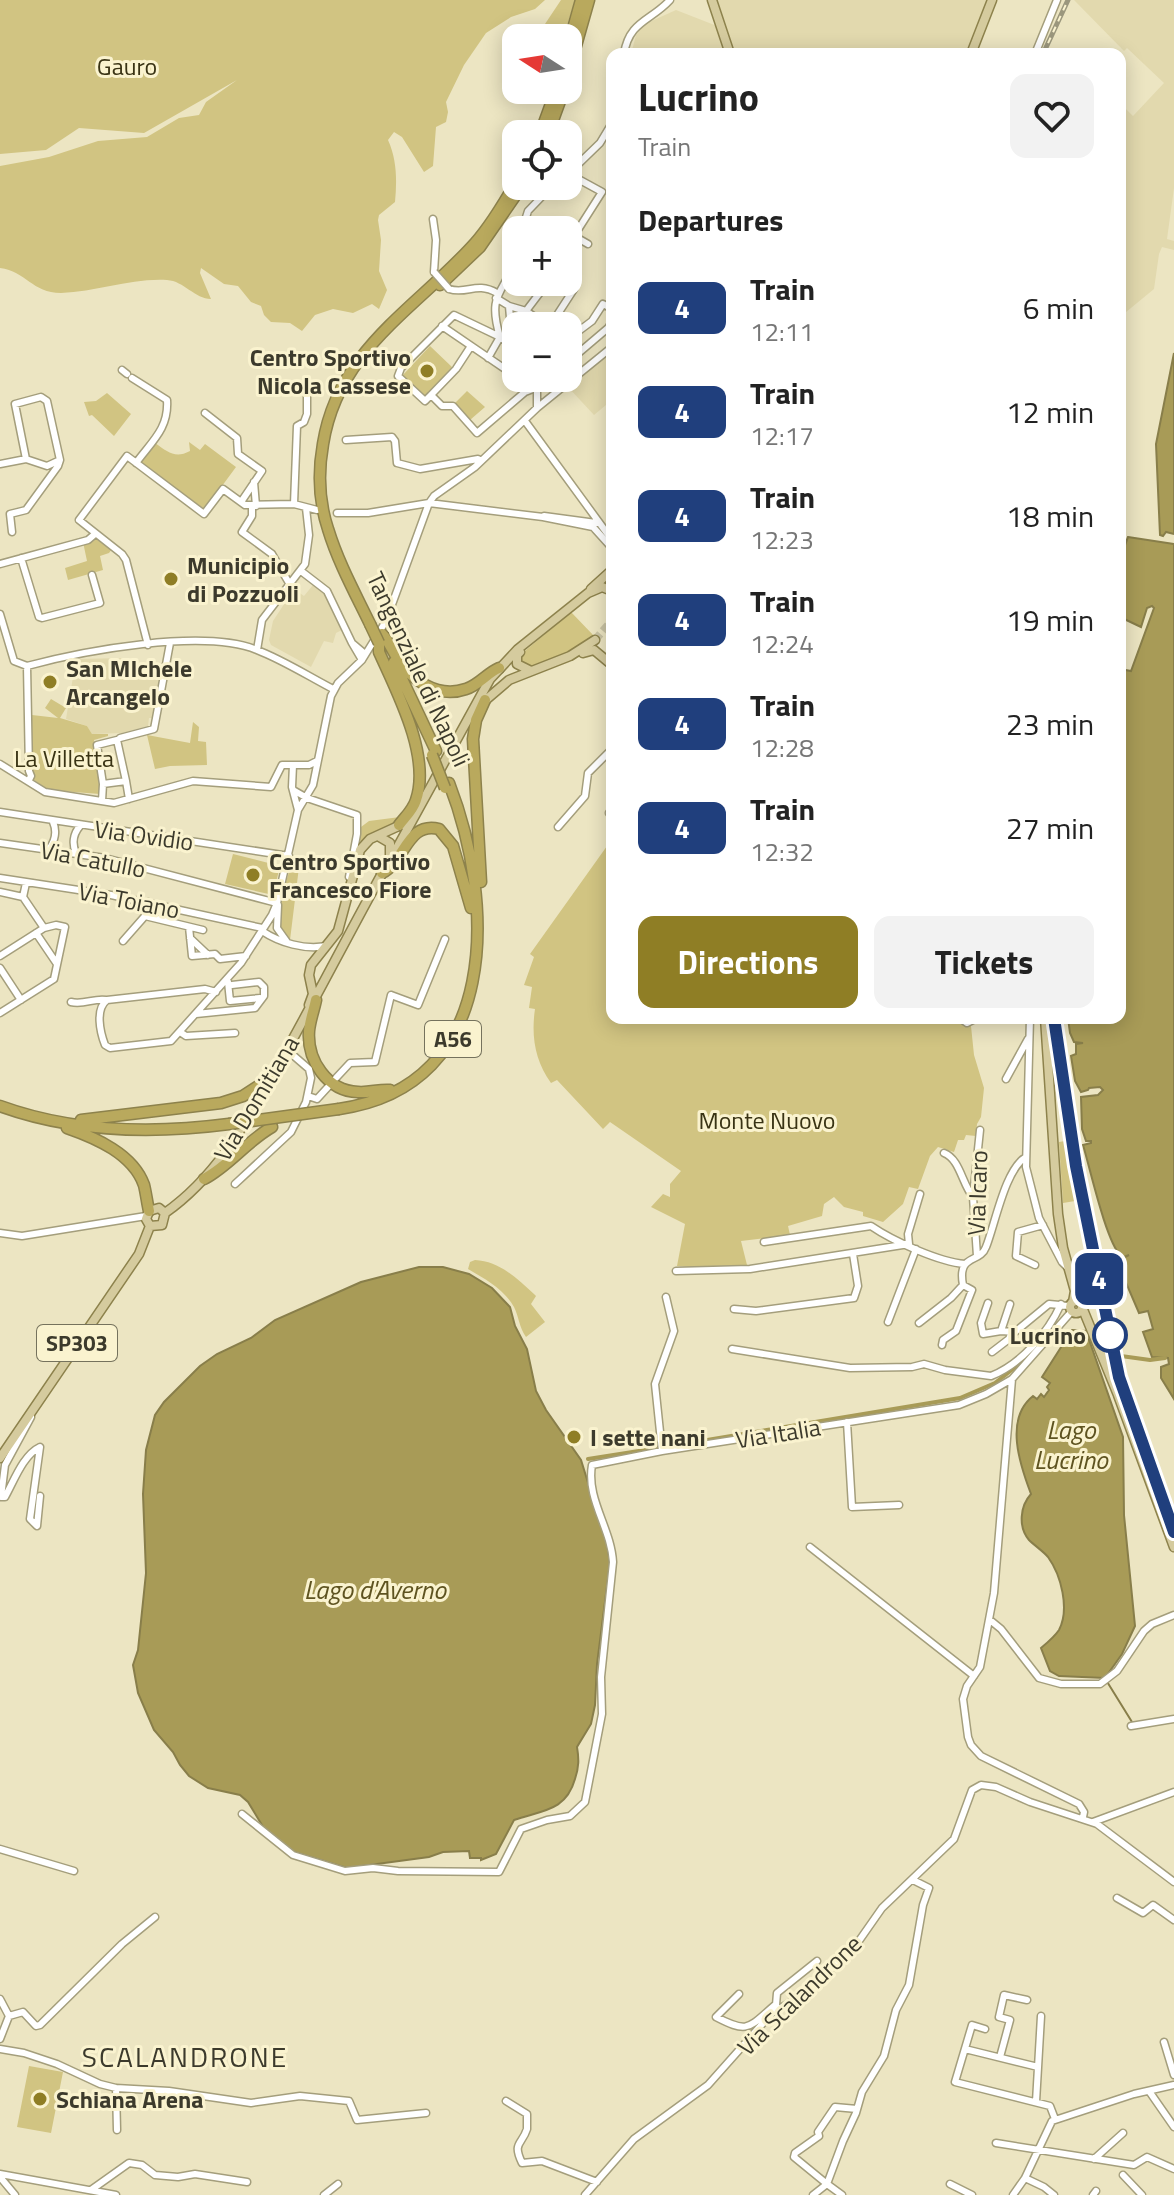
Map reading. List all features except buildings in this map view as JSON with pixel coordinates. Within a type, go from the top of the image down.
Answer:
[{"type":"highway","points":[[574,24],[581,0]]},
{"type":"highway","points":[[582,25],[589,0]]},
{"type":"highway","name":"Tangenziale di Napoli","points":[[373,622],[340,561],[323,507],[320,468],[328,420],[344,382],[360,356],[475,243],[504,200]]},
{"type":"highway","name":"Tangenziale di Napoli","points":[[282,1114],[373,1101],[404,1088],[430,1069],[447,1049],[462,1020],[471,987],[476,945],[474,906],[447,785],[343,552],[329,506],[327,461],[338,410],[363,363],[480,247],[512,200]]},
{"type":"highway","points":[[381,639],[410,674],[431,688],[448,692],[466,689],[496,671]]},
{"type":"highway","points":[[381,639],[379,652],[416,744],[419,762],[416,801],[399,825]]},
{"type":"highway","points":[[474,906],[481,891],[481,878],[473,732],[485,700]]},
{"type":"highway","points":[[382,873],[390,870],[421,829],[439,829],[453,846],[474,906]]},
{"type":"highway","name":"Tangenziale di Napoli","points":[[282,1114],[310,1113],[390,1090],[425,1066],[443,1045],[454,1024],[468,975],[474,906]]},
{"type":"highway","points":[[316,1000],[309,1042],[322,1074],[348,1091],[390,1090]]},
{"type":"highway","points":[[81,1120],[221,1103],[243,1096],[272,1077]]},
{"type":"highway","points":[[0,1103],[81,1120],[143,1125],[229,1121]]},
{"type":"highway","points":[[0,1103],[90,1136],[118,1154],[141,1180],[148,1213]]},
{"type":"highway","points":[[204,1179],[215,1174],[248,1143],[272,1127],[310,1113]]},
{"type":"highway","points":[[51,1121],[88,1127],[182,1129],[282,1114]]},
{"type":"main road","points":[[712,0],[728,48]]},
{"type":"main road","points":[[973,48],[992,0]]},
{"type":"main road","points":[[462,731],[496,671],[606,576]]},
{"type":"main road","points":[[588,593],[602,587],[606,589]]},
{"type":"main road","points":[[578,653],[596,641],[600,653]]},
{"type":"main road","points":[[523,647],[516,662],[521,668],[532,671]]},
{"type":"main road","points":[[462,731],[485,700],[512,679],[592,650],[606,659]]},
{"type":"main road","points":[[496,671],[494,681],[499,689]]},
{"type":"main road","name":"Via Domitiana","points":[[165,1213],[204,1179],[230,1149],[316,1000],[382,873],[462,731]]},
{"type":"main road","points":[[308,1012],[313,994],[309,972],[315,957],[338,931],[344,892],[360,850],[367,841],[399,825],[417,811]]},
{"type":"main road","points":[[378,836],[390,843],[388,862]]},
{"type":"main road","points":[[315,957],[316,965],[324,970],[335,961]]},
{"type":"main road","points":[[1046,1024],[1061,1232],[1075,1308],[1174,1547]]},
{"type":"main road","points":[[156,1208],[165,1213],[162,1225],[150,1226],[148,1213],[156,1208]]},
{"type":"main road","name":"SP303","points":[[0,1458],[139,1254],[150,1226]]},
{"type":"main road","points":[[1061,1232],[1076,1293],[1075,1308]]},
{"type":"street","points":[[626,48],[641,20],[656,13],[670,0]]},
{"type":"street","points":[[1037,48],[1057,0]]},
{"type":"street","points":[[582,161],[606,133]]},
{"type":"street","points":[[582,181],[602,192],[574,236],[588,244]]},
{"type":"street","points":[[526,216],[539,200]]},
{"type":"street","points":[[433,219],[436,240],[434,272],[449,289],[455,292],[486,287],[509,306],[526,311],[537,296]]},
{"type":"street","points":[[488,358],[500,337],[496,324],[496,296],[502,285]]},
{"type":"street","points":[[582,328],[592,321],[603,304],[606,306]]},
{"type":"street","points":[[509,306],[510,312]]},
{"type":"street","points":[[471,346],[456,369],[425,401],[398,376],[401,368],[454,315],[500,337]]},
{"type":"street","points":[[442,326],[502,367]]},
{"type":"street","points":[[582,350],[606,330]]},
{"type":"street","points":[[298,810],[311,791],[333,689],[364,657],[393,605],[429,503],[606,352]]},
{"type":"street","points":[[127,374],[167,400],[168,410],[162,432],[136,463]]},
{"type":"street","points":[[294,504],[297,426],[304,422],[307,414],[307,389]]},
{"type":"street","points":[[431,395],[442,406],[453,406],[477,433],[525,392]]},
{"type":"street","points":[[537,408],[538,392]]},
{"type":"street","points":[[12,532],[10,514],[26,510],[60,460],[47,401],[41,397],[15,404],[26,459]]},
{"type":"street","points":[[205,413],[237,438],[238,454],[262,471],[241,502]]},
{"type":"street","points":[[525,421],[606,539]]},
{"type":"street","points":[[346,440],[392,437],[397,463],[420,469],[481,461]]},
{"type":"street","points":[[148,645],[126,560],[81,524],[80,517],[127,456],[204,514],[223,489],[241,502],[254,506],[294,504],[317,510]]},
{"type":"street","points":[[0,464],[26,459],[47,466],[60,460]]},
{"type":"street","points":[[254,482],[252,516],[242,532],[272,554],[289,583]]},
{"type":"street","points":[[337,513],[368,513],[429,503],[598,526],[606,534]]},
{"type":"street","points":[[257,650],[262,620],[301,571],[308,549],[306,508]]},
{"type":"street","points":[[543,517],[591,517]]},
{"type":"street","points":[[582,524],[591,517]]},
{"type":"street","points":[[0,564],[88,540],[95,534]]},
{"type":"street","points":[[21,558],[39,617],[42,618],[100,603],[92,575]]},
{"type":"street","points":[[301,571],[327,591],[352,643],[364,657]]},
{"type":"street","points":[[0,614],[14,661],[27,666],[77,652],[170,643],[222,642],[257,650],[333,689]]},
{"type":"street","points":[[120,738],[154,729],[170,643]]},
{"type":"street","points":[[27,666],[29,780]]},
{"type":"street","points":[[102,801],[103,784],[97,745],[117,740],[129,799]]},
{"type":"street","points":[[558,827],[585,796],[588,773],[606,755]]},
{"type":"street","points":[[0,764],[45,792],[114,803],[193,781],[271,787],[282,765],[315,768]]},
{"type":"street","points":[[107,1000],[99,1010],[105,1045],[110,1048],[171,1041],[216,992],[230,982],[277,903],[298,810],[293,790],[293,765]]},
{"type":"street","points":[[21,776],[22,772],[29,771]]},
{"type":"street","points":[[103,784],[126,781]]},
{"type":"street","points":[[293,790],[303,794],[311,791]]},
{"type":"street","points":[[293,790],[357,815],[357,834],[344,892]]},
{"type":"street","name":"Via Ovidio","points":[[0,812],[289,856]]},
{"type":"street","points":[[49,849],[54,842],[53,822]]},
{"type":"street","points":[[76,853],[73,845],[80,826]]},
{"type":"street","name":"Via Catullo","points":[[0,843],[126,862],[277,903]]},
{"type":"street","name":"Via Toiano","points":[[0,878],[148,902],[260,930],[275,940],[310,948],[326,946]]},
{"type":"street","points":[[23,897],[26,883]]},
{"type":"street","points":[[0,892],[23,897],[44,928]]},
{"type":"street","points":[[123,941],[145,916],[148,902]]},
{"type":"street","points":[[277,903],[277,928],[287,942]]},
{"type":"street","points":[[145,916],[203,930]]},
{"type":"street","points":[[0,956],[44,928],[56,925],[65,927],[54,979],[0,1013]]},
{"type":"street","points":[[189,927],[192,956],[215,954],[220,959],[246,956]]},
{"type":"street","points":[[36,933],[57,964]]},
{"type":"street","points":[[190,938],[208,955]]},
{"type":"street","points":[[336,1078],[350,1063],[375,1062],[391,995],[418,1005],[445,939]]},
{"type":"street","points":[[0,968],[21,1000]]},
{"type":"street","points":[[230,982],[230,1001],[260,998]]},
{"type":"street","points":[[196,1014],[255,1008],[264,996],[264,987],[259,982],[230,982]]},
{"type":"street","points":[[71,1002],[80,1004],[99,999],[205,989],[216,992]]},
{"type":"street","points":[[1030,1024],[1026,1157],[1032,1197],[1062,1262],[1069,1269]]},
{"type":"street","points":[[180,1032],[186,1036],[235,1033]]},
{"type":"street","points":[[1006,1079],[1030,1035]]},
{"type":"street","points":[[235,1184],[291,1132],[308,1096],[311,1078],[308,1067],[287,1050]]},
{"type":"street","points":[[308,1096],[317,1099],[328,1087]]},
{"type":"street","name":"Via Icaro","points":[[977,1256],[973,1197],[980,1130]]},
{"type":"street","points":[[944,1153],[950,1154],[973,1197]]},
{"type":"street","points":[[764,1242],[871,1226],[887,1237],[916,1249],[952,1263],[965,1264],[985,1252],[1011,1174],[1020,1160],[1026,1157]]},
{"type":"street","points":[[909,1244],[908,1234],[920,1194]]},
{"type":"street","points":[[0,1233],[22,1236],[148,1213]]},
{"type":"street","points":[[1035,1265],[1016,1256],[1018,1232],[1043,1225]]},
{"type":"street","points":[[676,1271],[750,1269],[909,1244]]},
{"type":"street","points":[[888,1322],[916,1249]]},
{"type":"street","points":[[734,1309],[756,1311],[854,1298],[858,1286],[853,1254]]},
{"type":"street","points":[[919,1323],[963,1285],[965,1264]]},
{"type":"street","points":[[942,1345],[943,1340],[956,1331],[972,1290],[963,1285]]},
{"type":"street","points":[[662,1451],[655,1384],[674,1331],[666,1297]]},
{"type":"street","points":[[988,1303],[980,1333],[1020,1329],[1052,1303],[1075,1308]]},
{"type":"street","points":[[1001,1331],[1010,1304]]},
{"type":"street","points":[[732,1349],[850,1368],[924,1364],[977,1376],[991,1376],[1034,1345],[1051,1323],[1075,1308]]},
{"type":"street","points":[[1075,1308],[1012,1379],[990,1620],[980,1667],[965,1692],[963,1708],[968,1737],[976,1751],[1004,1770],[1079,1804],[1084,1812],[1083,1817],[1156,1866],[1174,1882]]},
{"type":"street","points":[[992,1352],[1009,1339],[1012,1332]]},
{"type":"street","name":"Via Italia","points":[[242,1814],[293,1855],[345,1871],[373,1868],[497,1873],[502,1869],[521,1829],[570,1816],[585,1802],[602,1714],[601,1677],[613,1562],[611,1545],[590,1487],[592,1465],[662,1451],[959,1405],[1012,1379]]},
{"type":"street","points":[[32,1409],[31,1419],[5,1465],[1,1497],[5,1497],[21,1468],[40,1447],[30,1519],[37,1526],[40,1496]]},
{"type":"street","points":[[847,1422],[852,1507],[899,1505]]},
{"type":"street","points":[[810,1547],[974,1676]]},
{"type":"street","points":[[990,1620],[1001,1629],[1039,1678],[1061,1684],[1106,1682],[1144,1631],[1152,1624],[1174,1615]]},
{"type":"street","points":[[1133,1726],[1174,1719]]},
{"type":"street","name":"Via Scalandrone","points":[[585,2195],[634,2139],[708,2085],[772,2013],[799,1997],[854,1948],[882,1908],[954,1839],[960,1830],[969,1796],[977,1787],[1003,1789],[1030,1802],[1083,1817]]},
{"type":"street","points":[[1093,1822],[1174,1792]]},
{"type":"street","points":[[0,1849],[74,1871]]},
{"type":"street","points":[[813,2195],[827,2184],[862,2092],[884,2056],[896,2010],[911,1978],[913,1952],[929,1888],[913,1880]]},
{"type":"street","points":[[1117,1898],[1143,1913],[1153,1905],[1174,1920]]},
{"type":"street","points":[[9,2016],[23,2012],[36,2026],[40,2025],[122,1944],[155,1917]]},
{"type":"street","points":[[775,2005],[777,1993],[817,1961]]},
{"type":"street","points":[[739,1994],[716,2017],[738,2028],[751,2025],[775,2005],[785,2004]]},
{"type":"street","points":[[1000,2057],[1010,2020],[999,2017],[1004,1995],[1027,2000]]},
{"type":"street","points":[[0,1999],[9,2016],[0,2039]]},
{"type":"street","points":[[1036,2102],[1041,2016]]},
{"type":"street","points":[[985,2029],[972,2025],[955,2082],[1050,2106],[1055,2119]]},
{"type":"street","points":[[1164,2042],[1174,2075]]},
{"type":"street","points":[[0,2049],[57,2064],[116,2088],[169,2091],[251,2103],[300,2096],[349,2101],[357,2120],[426,2113]]},
{"type":"street","points":[[965,2049],[1038,2067]]},
{"type":"street","points":[[1013,2195],[1055,2119],[1174,2085]]},
{"type":"street","points":[[116,2088],[117,2130]]},
{"type":"street","points":[[1149,2091],[1174,2127]]},
{"type":"street","points":[[506,2101],[527,2114],[527,2129],[519,2140],[519,2159],[522,2163],[542,2161],[597,2182]]},
{"type":"street","points":[[842,2195],[794,2157],[795,2153],[819,2136],[818,2132],[835,2107],[857,2109]]},
{"type":"street","points":[[1094,2159],[1123,2133]]},
{"type":"street","points":[[996,2143],[1134,2165],[1147,2157],[1174,2169]]},
{"type":"street","points":[[91,2190],[129,2163],[142,2165],[155,2175],[178,2177],[195,2174],[247,2182]]},
{"type":"street","points":[[0,2175],[116,2195]]},
{"type":"street","points":[[0,2175],[15,2195]]},
{"type":"street","points":[[1123,2175],[1142,2195]]},
{"type":"street","points":[[1025,2178],[1054,2195]]},
{"type":"street","points":[[324,2195],[338,2184]]},
{"type":"street","points":[[950,2184],[972,2195]]},
{"type":"shaded area","points":[[716,0],[987,0],[967,48],[733,48]]},
{"type":"shaded area","points":[[1074,0],[1174,0],[1174,188],[1167,239],[1174,241],[1174,250],[1162,247],[1154,289],[1126,312],[1126,109],[1133,116],[1164,83],[1127,48],[1121,48]]},
{"type":"shaded area","points":[[676,10],[717,26],[725,48],[633,48],[636,35],[645,24]]},
{"type":"shaded area","points":[[606,356],[606,405],[594,415],[573,392],[582,392],[582,374]]},
{"type":"shaded area","points":[[313,585],[327,596],[342,630],[336,633],[333,643],[324,641],[311,667],[271,645],[269,640],[273,621],[294,589],[304,596]]},
{"type":"shaded area","points":[[126,658],[130,680],[159,678],[148,726],[122,733],[92,734],[87,726],[66,719],[76,659]]},
{"type":"green space","name":"Gauro","points":[[0,0],[545,0],[535,9],[511,17],[486,33],[464,65],[446,102],[446,122],[436,127],[433,166],[424,172],[402,137],[394,132],[388,140],[395,163],[396,194],[395,202],[379,215],[378,220],[381,240],[379,271],[387,290],[379,309],[372,304],[353,313],[333,309],[315,315],[302,331],[290,323],[271,322],[261,306],[251,302],[238,286],[224,284],[201,268],[200,273],[211,299],[167,280],[51,292],[0,268],[0,166],[49,157],[98,141],[147,137],[179,118],[199,115],[206,102],[237,80],[144,133],[79,128],[46,150],[0,154]]},
{"type":"green space","points":[[561,0],[575,0],[567,24],[545,24]]},
{"type":"green space","name":"Centro Sportivo Nicola Cassese","points":[[430,346],[452,367],[425,397],[402,376]]},
{"type":"green space","points":[[467,391],[485,407],[470,420],[455,403]]},
{"type":"green space","points":[[107,393],[131,414],[114,436],[92,415],[89,416],[84,402],[96,401]]},
{"type":"green space","points":[[189,442],[200,450],[205,444],[236,467],[203,508],[140,463],[155,443],[168,452],[180,454],[190,451]]},
{"type":"green space","points":[[95,536],[112,549],[100,556],[103,570],[68,580],[65,568],[87,561],[83,542]]},
{"type":"green space","points":[[571,612],[595,637],[551,661],[522,666],[519,656]]},
{"type":"green space","name":"La Villetta","points":[[51,699],[66,708],[60,718],[87,726],[92,734],[108,734],[94,740],[100,794],[48,790],[34,780],[31,770],[32,715],[58,718],[45,708]]},
{"type":"green space","points":[[193,722],[199,727],[198,741],[206,742],[207,765],[155,769],[147,735],[190,743]]},
{"type":"green space","points":[[400,817],[396,823],[362,842],[358,840],[361,827],[369,821]]},
{"type":"green space","name":"Monte Nuovo","points":[[606,847],[606,1024],[966,1024],[971,1026],[974,1055],[984,1088],[976,1136],[966,1135],[964,1140],[958,1140],[954,1152],[938,1147],[930,1156],[918,1189],[909,1187],[903,1204],[883,1222],[844,1207],[834,1197],[824,1204],[822,1216],[788,1226],[790,1235],[741,1241],[747,1265],[711,1269],[677,1266],[685,1224],[651,1207],[663,1194],[670,1197],[670,1184],[681,1171],[610,1122],[603,1129],[557,1080],[551,1083],[541,1066],[536,1048],[535,1009],[529,1008],[532,987],[524,985],[534,957],[530,954]]},
{"type":"green space","name":"Centro Sportivo Francesco Fiore","points":[[233,854],[280,866],[273,895],[225,884]]},
{"type":"green space","points":[[291,865],[299,867],[290,940],[283,934],[279,916]]},
{"type":"green space","points":[[1071,1140],[1081,1200],[1063,1203],[1059,1142]]},
{"type":"green space","points":[[475,1260],[500,1267],[521,1282],[536,1296],[531,1304],[545,1322],[526,1337],[514,1307],[505,1295],[468,1269],[470,1262]]},
{"type":"green space","name":"Schiana Arena","points":[[29,2066],[63,2072],[51,2133],[17,2127]]},
{"type":"water","points":[[1174,353],[1174,534],[1166,532],[1163,536],[1160,535],[1156,444]]},
{"type":"water","points":[[1128,537],[1174,544],[1174,1399],[1161,1378],[1161,1367],[1169,1364],[1168,1358],[1152,1357],[1143,1332],[1153,1329],[1148,1311],[1139,1313],[1117,1261],[1129,1255],[1116,1260],[1121,1256],[1104,1221],[1094,1187],[1083,1145],[1091,1141],[1086,1141],[1082,1129],[1081,1097],[1098,1095],[1103,1090],[1100,1087],[1089,1088],[1081,1092],[1075,1081],[1071,1056],[1076,1054],[1076,1044],[1083,1043],[1074,1042],[1069,1024],[1126,1024],[1126,670],[1131,671],[1154,608],[1147,608],[1141,627],[1126,620]]},
{"type":"water","name":"Lago d'Averno","points":[[419,1267],[443,1267],[469,1274],[492,1288],[510,1307],[515,1326],[527,1349],[536,1391],[581,1460],[610,1563],[595,1705],[591,1724],[577,1747],[577,1771],[566,1798],[552,1808],[514,1820],[496,1854],[481,1860],[470,1858],[469,1851],[443,1852],[429,1857],[347,1868],[294,1852],[265,1830],[248,1802],[240,1795],[208,1788],[189,1776],[154,1730],[138,1693],[133,1665],[138,1650],[146,1573],[143,1494],[146,1450],[155,1415],[164,1402],[200,1366],[217,1354],[251,1338],[275,1320],[361,1282]]},
{"type":"water","name":"Lago Lucrino","points":[[1072,1330],[1086,1331],[1123,1437],[1124,1515],[1135,1626],[1122,1654],[1105,1678],[1059,1676],[1050,1671],[1041,1648],[1059,1630],[1064,1602],[1053,1564],[1025,1535],[1022,1523],[1024,1504],[1031,1494],[1019,1456],[1019,1417],[1033,1396],[1037,1399],[1041,1394],[1044,1397],[1049,1390],[1047,1387],[1050,1383],[1042,1377]]},
{"type":"waterway","points":[[1112,1262],[1116,1260]]},
{"type":"waterway","points":[[1121,1356],[1150,1360],[1165,1358]]},
{"type":"waterway","points":[[665,1447],[960,1398],[995,1383],[1027,1358]]},
{"type":"waterway","points":[[588,1459],[658,1448]]},
{"type":"waterway","points":[[1106,1680],[1132,1722]]},
{"type":"tunnel","points":[[595,640],[606,627]]},
{"type":"railway","points":[[1046,48],[1068,0]]},
{"type":"railway","points":[[1055,1024],[1076,1166],[1119,1377],[1174,1532]]},
{"type":"train","name":"4","points":[[1055,1024],[1076,1166],[1119,1377],[1129,1413],[1174,1532]]},
{"type":"place","name":"Centro Sportivo Nicola Cassese","points":[[427,371]]},
{"type":"place","name":"Municipio di Pozzuoli","points":[[171,579]]},
{"type":"place","name":"San MIchele Arcangelo","points":[[50,682]]},
{"type":"place","name":"Centro Sportivo Francesco Fiore","points":[[253,875]]},
{"type":"place","name":"Lucrino","points":[[1110,1335]]},
{"type":"place","name":"I sette nani","points":[[574,1437]]},
{"type":"place","name":"Schiana Arena","points":[[40,2099]]},
{"type":"district","name":"SCALANDRONE","points":[[185,2056]]}]
